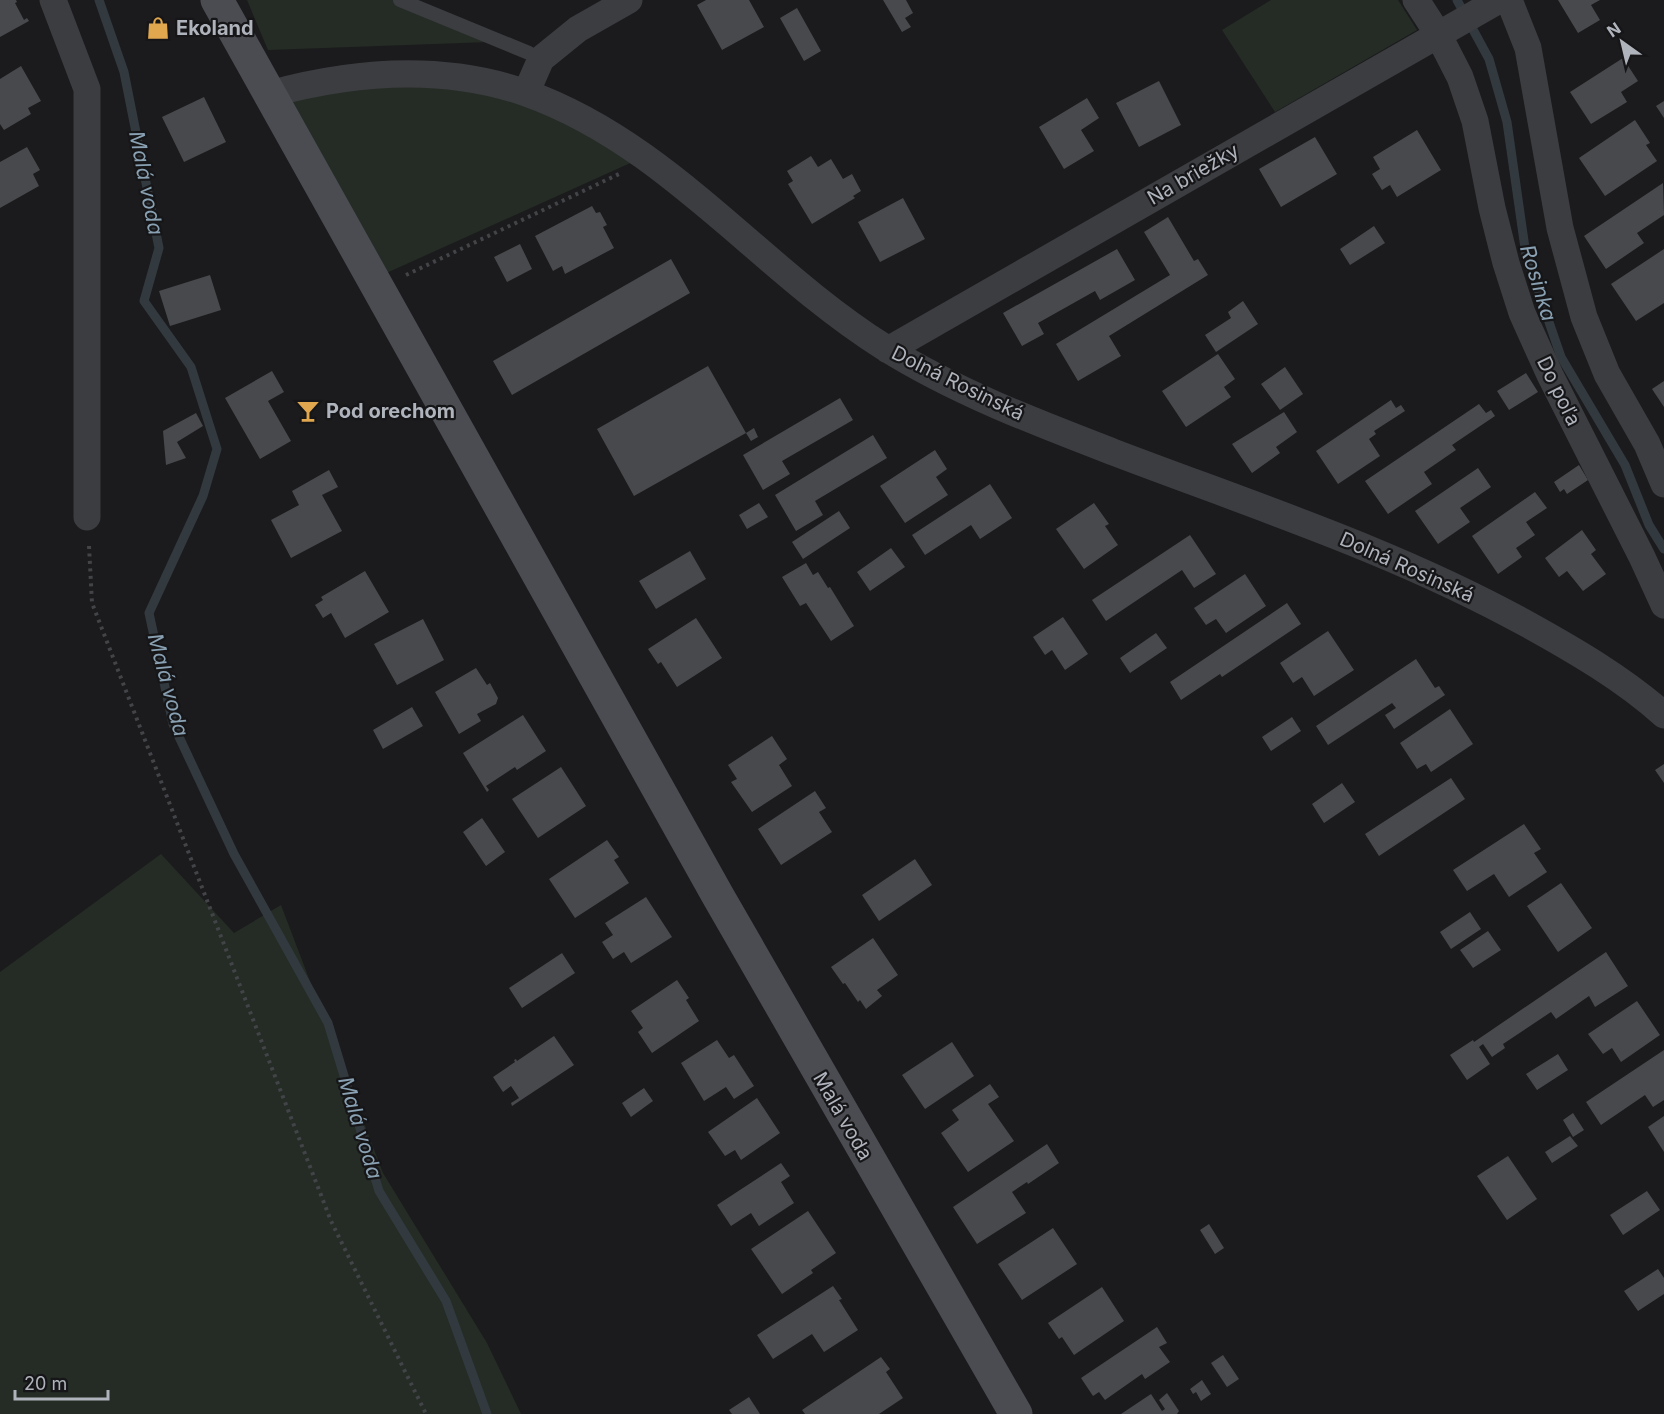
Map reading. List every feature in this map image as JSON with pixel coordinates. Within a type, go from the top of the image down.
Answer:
[{"type":"street","points":[[53,0],[87,89],[87,517]]},
{"type":"street","name":"Malá voda","points":[[218,0],[724,906],[1016,1414]]},
{"type":"street","points":[[526,93],[542,59],[578,29],[629,0]]},
{"type":"street","name":"Do poľa","points":[[1416,0],[1448,28],[1460,77],[1475,121],[1500,241],[1522,313],[1550,375],[1623,518],[1664,605]]},
{"type":"street","points":[[1509,0],[1528,48],[1560,228],[1584,317],[1606,374],[1647,444],[1664,484]]},
{"type":"street","name":"Na briežky","points":[[888,350],[1491,4]]},
{"type":"street","name":"Dolná Rosinská","points":[[270,94],[341,78],[417,74],[461,77],[526,93],[566,110],[610,134],[646,158],[686,189],[812,297],[888,350],[1015,413],[1319,529],[1444,581],[1590,661],[1651,704],[1664,716]]},
{"type":"lane","points":[[400,0],[529,53]]},
{"type":"path","points":[[378,287],[641,164],[646,158]]},
{"type":"path","points":[[87,517],[92,603],[332,1221],[426,1414]]},
{"type":"shaded area","points":[[247,0],[416,0],[515,41],[268,50]]},
{"type":"shaded area","points":[[1271,0],[1398,0],[1417,30],[1275,112],[1222,30]]},
{"type":"shaded area","points":[[367,76],[512,92],[637,160],[382,275],[280,83]]},
{"type":"shaded area","points":[[161,854],[234,933],[281,905],[383,1173],[487,1343],[521,1414],[0,1414],[0,972]]},
{"type":"building","points":[[0,0],[16,0],[15,3],[24,20],[27,18],[29,21],[0,37]]},
{"type":"building","points":[[706,0],[749,0],[764,27],[722,50],[697,5]]},
{"type":"building","points":[[883,0],[906,0],[913,13],[905,18],[911,27],[902,32]]},
{"type":"building","points":[[1558,0],[1600,0],[1591,5],[1600,20],[1578,33]]},
{"type":"building","points":[[797,8],[821,51],[804,61],[780,18]]},
{"type":"building","points":[[1623,58],[1638,81],[1621,92],[1627,102],[1591,124],[1570,92]]},
{"type":"building","points":[[21,66],[41,101],[28,108],[31,114],[4,130],[0,124],[0,79]]},
{"type":"building","points":[[1159,81],[1181,125],[1139,147],[1116,103]]},
{"type":"building","points":[[204,97],[226,142],[184,162],[162,117]]},
{"type":"building","points":[[1087,98],[1099,118],[1081,130],[1094,151],[1064,169],[1039,127]]},
{"type":"building","points":[[1664,101],[1664,118],[1656,106]]},
{"type":"building","points":[[1635,120],[1650,143],[1646,145],[1657,161],[1605,196],[1579,158]]},
{"type":"building","points":[[1417,130],[1441,170],[1397,197],[1390,185],[1382,190],[1372,174],[1380,169],[1373,157]]},
{"type":"building","points":[[1315,137],[1337,174],[1281,207],[1259,169]]},
{"type":"building","points":[[27,147],[40,170],[33,174],[39,186],[0,208],[0,162]]},
{"type":"building","points":[[811,156],[818,167],[831,159],[843,179],[852,174],[861,191],[853,196],[855,198],[812,224],[788,184],[793,181],[787,171]]},
{"type":"building","points":[[1663,183],[1664,215],[1637,233],[1644,243],[1606,269],[1584,236]]},
{"type":"building","points":[[903,198],[925,239],[880,262],[858,222]]},
{"type":"building","points":[[592,206],[596,213],[600,212],[607,225],[603,227],[614,248],[565,274],[562,266],[553,271],[535,236]]},
{"type":"building","points":[[1168,217],[1194,261],[1198,259],[1208,275],[1109,336],[1121,356],[1078,381],[1056,344],[1170,275],[1144,232]]},
{"type":"building","points":[[1374,226],[1385,243],[1350,265],[1340,249]]},
{"type":"building","points":[[520,244],[532,269],[507,282],[494,257]]},
{"type":"building","points":[[1117,249],[1135,280],[1100,300],[1095,291],[1038,323],[1044,334],[1022,346],[1003,313]]},
{"type":"building","points":[[1664,249],[1664,303],[1636,321],[1611,284]]},
{"type":"building","points":[[671,259],[690,293],[512,395],[493,361]]},
{"type":"building","points":[[210,275],[221,310],[170,326],[159,291]]},
{"type":"building","points":[[1243,301],[1258,324],[1216,352],[1205,335],[1231,318],[1228,312]]},
{"type":"building","points":[[1218,354],[1235,379],[1224,387],[1231,397],[1186,427],[1162,391]]},
{"type":"building","points":[[708,366],[746,433],[634,496],[597,429]]},
{"type":"building","points":[[1285,367],[1303,394],[1280,410],[1261,384]]},
{"type":"building","points":[[272,371],[284,392],[268,401],[291,441],[260,459],[225,398]]},
{"type":"building","points":[[1526,373],[1538,392],[1509,410],[1497,391]]},
{"type":"building","points":[[1664,381],[1664,407],[1652,389]]},
{"type":"building","points":[[840,398],[853,420],[782,461],[790,474],[763,490],[743,455]]},
{"type":"building","points":[[1391,400],[1396,408],[1401,405],[1405,411],[1374,431],[1376,434],[1369,439],[1380,456],[1338,484],[1316,451]]},
{"type":"building","points":[[1479,404],[1486,413],[1491,410],[1495,416],[1452,445],[1456,450],[1424,472],[1432,484],[1388,514],[1365,481]]},
{"type":"building","points":[[1284,412],[1297,432],[1276,447],[1280,453],[1252,473],[1232,444]]},
{"type":"building","points":[[196,413],[203,426],[177,442],[186,458],[166,465],[163,431]]},
{"type":"building","points":[[754,428],[758,437],[751,441],[746,433]]},
{"type":"building","points":[[873,435],[887,458],[815,501],[823,515],[796,531],[775,495]]},
{"type":"building","points":[[935,450],[947,469],[936,477],[948,495],[905,523],[880,486]]},
{"type":"building","points":[[1579,465],[1588,480],[1567,494],[1564,489],[1560,492],[1554,482]]},
{"type":"building","points":[[1478,468],[1491,487],[1460,508],[1470,522],[1438,544],[1415,511]]},
{"type":"building","points":[[329,470],[338,487],[322,495],[342,531],[291,558],[271,520],[299,505],[292,491]]},
{"type":"building","points":[[990,484],[1012,518],[980,539],[971,525],[925,555],[912,535]]},
{"type":"building","points":[[1535,492],[1547,508],[1526,522],[1535,535],[1516,548],[1522,557],[1498,574],[1472,536]]},
{"type":"building","points":[[759,503],[768,517],[747,529],[739,515]]},
{"type":"building","points":[[1094,503],[1109,524],[1105,526],[1118,545],[1084,569],[1056,529]]},
{"type":"building","points":[[839,511],[850,528],[803,559],[792,542]]},
{"type":"building","points":[[1582,530],[1596,550],[1591,554],[1606,574],[1583,591],[1567,571],[1559,577],[1545,558]]},
{"type":"building","points":[[1190,535],[1216,574],[1194,588],[1182,570],[1106,621],[1092,600]]},
{"type":"building","points":[[891,548],[905,567],[870,591],[857,572]]},
{"type":"building","points":[[690,551],[706,579],[656,609],[639,581]]},
{"type":"building","points":[[806,563],[813,575],[818,572],[828,588],[830,587],[854,626],[831,641],[806,603],[800,606],[782,577]]},
{"type":"building","points":[[365,571],[389,612],[345,638],[331,613],[323,618],[315,605],[323,600],[321,597]]},
{"type":"building","points":[[1245,574],[1266,606],[1226,633],[1216,619],[1206,625],[1194,608]]},
{"type":"building","points":[[1287,603],[1301,624],[1222,677],[1220,674],[1181,700],[1170,682]]},
{"type":"building","points":[[1063,617],[1088,654],[1065,670],[1052,650],[1045,655],[1033,637]]},
{"type":"building","points":[[696,618],[722,658],[677,687],[661,662],[658,664],[648,649]]},
{"type":"building","points":[[423,619],[444,660],[397,685],[374,644]]},
{"type":"building","points":[[1328,631],[1354,670],[1314,696],[1302,677],[1293,683],[1280,663]]},
{"type":"building","points":[[1156,633],[1167,648],[1130,673],[1120,658]]},
{"type":"building","points":[[1416,659],[1435,688],[1439,686],[1445,695],[1394,729],[1385,715],[1396,708],[1392,703],[1328,745],[1316,726]]},
{"type":"building","points":[[476,668],[487,685],[490,683],[498,698],[496,704],[477,714],[481,721],[459,734],[435,692]]},
{"type":"building","points":[[412,707],[423,726],[383,749],[373,730]]},
{"type":"building","points":[[1450,709],[1473,744],[1431,772],[1426,764],[1417,769],[1400,743]]},
{"type":"building","points":[[523,715],[546,751],[486,786],[489,790],[487,792],[463,753]]},
{"type":"building","points":[[1292,717],[1301,731],[1271,751],[1262,737]]},
{"type":"building","points":[[772,736],[787,759],[779,765],[792,786],[752,812],[731,782],[737,779],[728,765]]},
{"type":"building","points":[[1664,764],[1664,783],[1655,770]]},
{"type":"building","points":[[561,767],[586,806],[538,838],[512,799]]},
{"type":"building","points":[[1451,778],[1465,799],[1379,856],[1365,834]]},
{"type":"building","points":[[1342,783],[1355,802],[1324,823],[1312,804]]},
{"type":"building","points":[[815,791],[826,808],[819,812],[832,832],[781,865],[758,829]]},
{"type":"building","points":[[482,818],[505,852],[486,866],[463,832]]},
{"type":"building","points":[[1524,824],[1541,849],[1534,853],[1547,872],[1509,897],[1494,874],[1467,891],[1453,870]]},
{"type":"building","points":[[607,840],[619,857],[614,860],[629,883],[575,918],[549,879]]},
{"type":"building","points":[[915,859],[932,885],[879,921],[862,895]]},
{"type":"building","points":[[1561,883],[1592,928],[1558,952],[1527,906]]},
{"type":"building","points":[[646,897],[672,937],[631,963],[624,952],[613,959],[602,942],[613,935],[605,923]]},
{"type":"building","points":[[1470,912],[1481,929],[1451,949],[1440,932]]},
{"type":"building","points":[[1488,931],[1501,950],[1473,968],[1460,950]]},
{"type":"building","points":[[873,938],[898,975],[877,990],[882,996],[866,1009],[831,967]]},
{"type":"building","points":[[1606,952],[1628,986],[1595,1007],[1589,996],[1556,1019],[1551,1012],[1503,1044],[1505,1048],[1492,1057],[1483,1044],[1479,1047],[1490,1064],[1467,1080],[1450,1055],[1473,1040],[1474,1042]]},
{"type":"building","points":[[562,953],[575,973],[522,1008],[509,988]]},
{"type":"building","points":[[677,980],[689,998],[686,1000],[699,1021],[652,1053],[638,1032],[643,1028],[631,1011]]},
{"type":"building","points":[[1637,1001],[1660,1035],[1621,1062],[1612,1048],[1603,1054],[1588,1034]]},
{"type":"building","points":[[554,1036],[574,1065],[512,1106],[511,1103],[519,1098],[511,1086],[503,1092],[493,1077],[515,1062],[514,1060],[517,1061]]},
{"type":"building","points":[[717,1040],[729,1058],[734,1055],[754,1086],[734,1099],[726,1087],[704,1101],[681,1063]]},
{"type":"building","points":[[952,1042],[974,1076],[925,1109],[902,1075]]},
{"type":"building","points":[[1664,1050],[1664,1100],[1653,1107],[1645,1095],[1601,1125],[1586,1102]]},
{"type":"building","points":[[1558,1054],[1568,1070],[1537,1090],[1526,1074]]},
{"type":"building","points":[[990,1084],[999,1097],[988,1104],[1014,1141],[968,1172],[941,1133],[959,1120],[952,1110]]},
{"type":"building","points":[[644,1088],[653,1101],[631,1117],[622,1103]]},
{"type":"building","points":[[757,1098],[780,1133],[741,1160],[735,1150],[725,1156],[708,1132]]},
{"type":"building","points":[[1573,1113],[1584,1130],[1573,1137],[1563,1120]]},
{"type":"building","points":[[1664,1116],[1664,1152],[1648,1127]]},
{"type":"building","points":[[1570,1136],[1578,1146],[1552,1163],[1545,1152]]},
{"type":"building","points":[[1047,1144],[1059,1163],[1012,1192],[1026,1213],[977,1244],[953,1207]]},
{"type":"building","points":[[1508,1156],[1537,1199],[1507,1220],[1477,1176]]},
{"type":"building","points":[[781,1163],[790,1176],[781,1182],[794,1203],[759,1226],[751,1213],[731,1226],[717,1205]]},
{"type":"building","points":[[1647,1191],[1660,1210],[1623,1235],[1610,1215]]},
{"type":"building","points":[[808,1211],[836,1253],[811,1270],[813,1273],[782,1294],[751,1249]]},
{"type":"building","points":[[1209,1224],[1224,1248],[1215,1254],[1200,1230]]},
{"type":"building","points":[[1053,1228],[1077,1264],[1022,1300],[998,1264]]},
{"type":"building","points":[[1658,1269],[1664,1278],[1664,1294],[1638,1311],[1624,1291]]},
{"type":"building","points":[[833,1286],[858,1330],[824,1352],[812,1334],[773,1359],[757,1335]]},
{"type":"building","points":[[1102,1287],[1124,1321],[1074,1355],[1062,1337],[1059,1339],[1048,1323]]},
{"type":"building","points":[[1157,1327],[1167,1343],[1159,1347],[1170,1362],[1145,1379],[1142,1374],[1105,1400],[1099,1392],[1093,1396],[1081,1378]]},
{"type":"building","points":[[1223,1355],[1239,1379],[1227,1387],[1211,1363]]},
{"type":"building","points":[[881,1357],[890,1369],[886,1372],[903,1398],[879,1414],[805,1414],[802,1410]]},
{"type":"building","points":[[1202,1380],[1211,1394],[1201,1401],[1196,1392],[1193,1394],[1190,1389]]},
{"type":"building","points":[[1167,1393],[1179,1411],[1177,1414],[1121,1414],[1151,1394],[1162,1411],[1165,1409],[1159,1400]]},
{"type":"building","points":[[749,1397],[760,1414],[732,1414],[729,1410]]},
{"type":"waterway","name":"Malá voda","points":[[99,0],[124,72],[159,248],[144,301],[191,367],[217,449],[203,496],[149,613],[173,724],[234,854],[328,1023],[379,1191],[446,1301],[487,1414]]},
{"type":"waterway","name":"Rosinka","points":[[1457,0],[1489,59],[1507,122],[1526,255],[1561,357],[1625,465],[1649,525],[1664,549]]},
{"type":"place","name":"Ekoland","points":[[158,28]]},
{"type":"place","name":"Pod orechom","points":[[308,411]]}]
